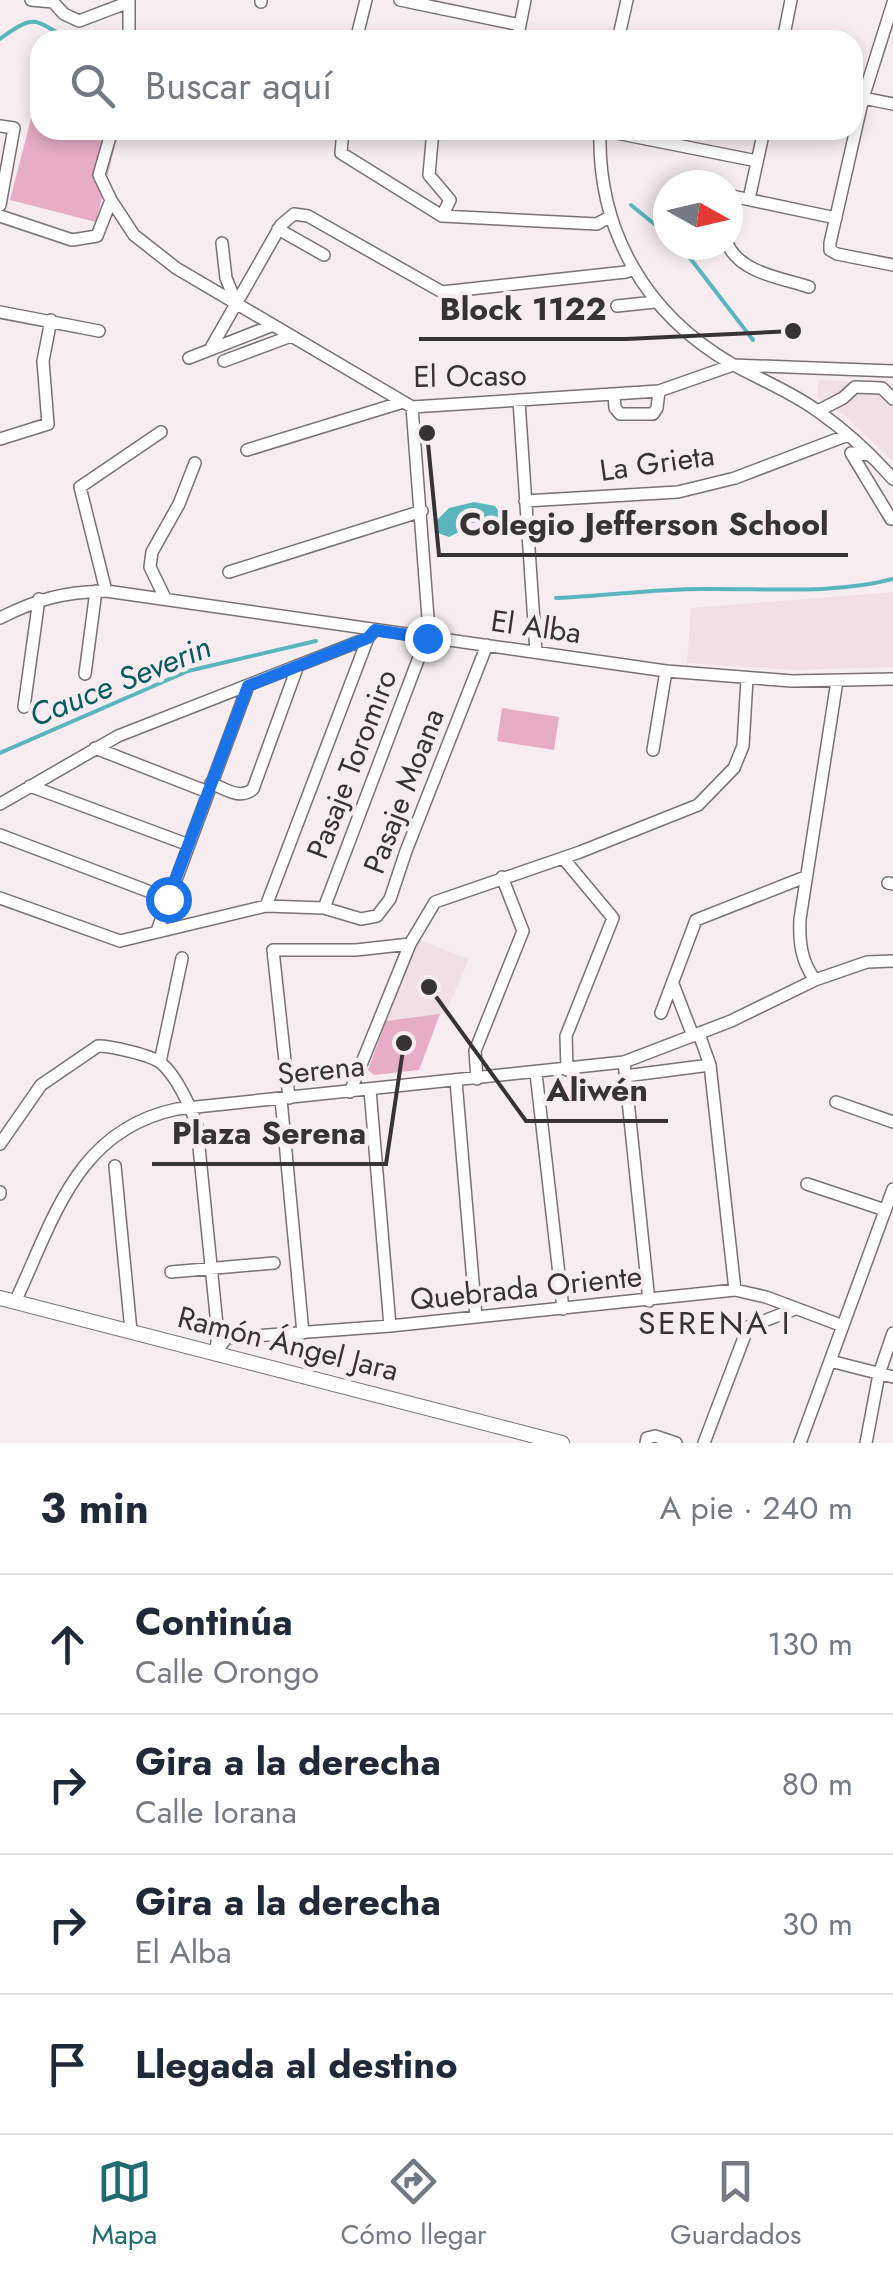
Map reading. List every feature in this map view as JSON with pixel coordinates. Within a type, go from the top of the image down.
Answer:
[{"type":"main road","name":"Ramón Ángel Jara","points":[[8,1300],[516,1437],[562,1443]]},
{"type":"street","points":[[31,0],[53,2],[64,14],[79,21],[129,1],[132,30]]},
{"type":"street","points":[[358,30],[366,0]]},
{"type":"street","points":[[400,0],[520,25]]},
{"type":"street","points":[[519,30],[526,0]]},
{"type":"street","points":[[620,30],[626,0]]},
{"type":"street","points":[[785,30],[791,0]]},
{"type":"street","points":[[863,84],[893,3]]},
{"type":"street","points":[[863,98],[893,104]]},
{"type":"street","points":[[0,126],[14,128],[0,205]]},
{"type":"street","points":[[0,216],[72,240],[97,236],[110,200],[99,175],[109,140]]},
{"type":"street","points":[[342,140],[340,153],[442,216],[597,224],[609,217]]},
{"type":"street","points":[[432,140],[429,175],[450,200],[442,216]]},
{"type":"street","points":[[600,140],[602,182],[609,217],[632,269],[655,302],[683,330],[733,365],[818,412],[893,479]]},
{"type":"street","points":[[651,140],[757,161]]},
{"type":"street","points":[[749,200],[762,140]]},
{"type":"street","points":[[850,140],[830,250],[893,265]]},
{"type":"street","points":[[743,199],[836,218]]},
{"type":"street","name":"El Ocaso","points":[[110,200],[134,235],[176,268],[236,300],[272,326],[406,405],[659,391],[733,365],[893,371]]},
{"type":"street","points":[[212,346],[279,227],[294,214],[308,216],[442,292],[632,269]]},
{"type":"street","points":[[279,227],[324,255]]},
{"type":"street","points":[[222,243],[226,278],[236,300]]},
{"type":"street","points":[[741,260],[754,270],[810,286]]},
{"type":"street","points":[[617,306],[655,302]]},
{"type":"street","points":[[0,312],[99,331]]},
{"type":"street","points":[[0,439],[48,424],[43,361],[51,320]]},
{"type":"street","points":[[189,358],[272,326]]},
{"type":"street","points":[[224,361],[291,336]]},
{"type":"street","points":[[818,412],[855,387],[882,388],[893,399]]},
{"type":"street","points":[[614,395],[620,414],[648,415],[657,408],[659,391]]},
{"type":"street","points":[[519,401],[536,652]]},
{"type":"street","points":[[247,450],[406,405],[422,510],[430,619],[427,638]]},
{"type":"street","points":[[85,674],[101,591],[80,487],[161,432]]},
{"type":"street","name":"La Grieta","points":[[525,502],[678,492],[734,478],[848,436]]},
{"type":"street","points":[[870,455],[851,453],[891,518]]},
{"type":"street","points":[[166,598],[150,567],[152,552],[179,504],[195,463]]},
{"type":"street","points":[[229,572],[422,510]]},
{"type":"street","name":"El Alba","points":[[0,618],[39,599],[67,592],[101,591],[166,598],[372,634],[486,645],[666,671],[747,678],[893,679]]},
{"type":"street","points":[[24,707],[39,599]]},
{"type":"street","points":[[0,804],[94,748],[297,668],[372,634]]},
{"type":"street","points":[[266,906],[372,634]]},
{"type":"street","name":"Pasaje Toromiro","points":[[324,908],[427,638]]},
{"type":"street","name":"Pasaje Moana","points":[[324,908],[360,919],[377,916],[390,899],[486,645]]},
{"type":"street","points":[[94,748],[210,788],[247,794],[297,668]]},
{"type":"street","points":[[653,750],[666,671]]},
{"type":"street","points":[[350,1092],[410,944],[435,902],[676,816],[712,793],[734,768],[742,746],[747,678]]},
{"type":"street","points":[[815,980],[805,966],[799,940],[805,877],[837,681]]},
{"type":"street","points":[[157,931],[248,686]]},
{"type":"street","points":[[30,786],[188,845]]},
{"type":"street","points":[[0,835],[168,899]]},
{"type":"street","points":[[563,858],[613,918],[566,1036],[568,1070]]},
{"type":"street","points":[[477,1079],[476,1051],[523,931],[502,877]]},
{"type":"street","points":[[661,1013],[696,920],[805,877]]},
{"type":"street","points":[[0,898],[120,941],[266,906],[324,908]]},
{"type":"street","points":[[303,1333],[273,950],[356,950],[410,944]]},
{"type":"street","points":[[160,1062],[182,958]]},
{"type":"street","name":"Serena","points":[[8,1300],[90,1157],[135,1122],[162,1112],[192,1108],[624,1062],[696,1035],[815,980],[867,962],[893,961]]},
{"type":"street","points":[[673,984],[710,1065],[735,1290]]},
{"type":"street","points":[[0,1144],[41,1085],[98,1046],[160,1062],[192,1108],[197,1127],[218,1335],[216,1353]]},
{"type":"street","points":[[624,1062],[649,1300]]},
{"type":"street","points":[[625,1076],[710,1065]]},
{"type":"street","points":[[536,1073],[563,1309]]},
{"type":"street","points":[[456,1081],[476,1317]]},
{"type":"street","points":[[370,1090],[390,1326]]},
{"type":"street","points":[[836,1102],[893,1122]]},
{"type":"street","points":[[115,1166],[131,1332]]},
{"type":"street","points":[[807,1184],[885,1210]]},
{"type":"street","points":[[800,1443],[893,1189]]},
{"type":"street","points":[[172,1272],[274,1263]]},
{"type":"street","name":"Quebrada Oriente","points":[[216,1353],[226,1338],[390,1326],[735,1290],[843,1326]]},
{"type":"street","points":[[704,1443],[748,1327],[795,1309]]},
{"type":"street","points":[[866,1443],[879,1374],[893,1333]]},
{"type":"street","points":[[830,1361],[893,1377]]},
{"type":"street","points":[[646,1443],[647,1438],[655,1436],[676,1443]]},
{"type":"shaded area","points":[[30,123],[30,140],[116,140],[96,222],[10,200]]},
{"type":"shaded area","points":[[819,380],[893,384],[893,461],[844,415],[817,397]]},
{"type":"shaded area","points":[[893,592],[893,667],[794,670],[687,663],[691,608]]},
{"type":"shaded area","points":[[502,708],[559,717],[554,750],[497,741]]},
{"type":"shaded area","points":[[419,940],[469,959],[445,1014],[386,1021]]},
{"type":"shaded area","points":[[440,1014],[419,1070],[374,1075],[368,1070],[386,1021]]},
{"type":"water","points":[[474,502],[495,506],[502,516],[498,527],[481,532],[476,523],[463,523],[459,532],[449,537],[438,533],[435,522],[449,508]]},
{"type":"waterway","points":[[0,39],[32,22],[53,30]]},
{"type":"waterway","points":[[631,205],[653,223]]},
{"type":"waterway","points":[[692,260],[753,340]]},
{"type":"waterway","name":"Cauce Severin","points":[[556,598],[684,589],[822,589],[893,579]]},
{"type":"waterway","name":"Cauce Severin","points":[[0,753],[188,671],[316,641]]},
{"type":"place","name":"Block 1122","points":[[793,331]]},
{"type":"place","name":"Colegio Jefferson School","points":[[427,433]]},
{"type":"place","name":"Aliwén","points":[[429,987]]},
{"type":"place","name":"Plaza Serena","points":[[404,1043]]},
{"type":"district","name":"SERENA I","points":[[715,1323]]},
{"type":"route","points":[[168,899],[248,686],[368,638],[375,630],[427,638]]}]
